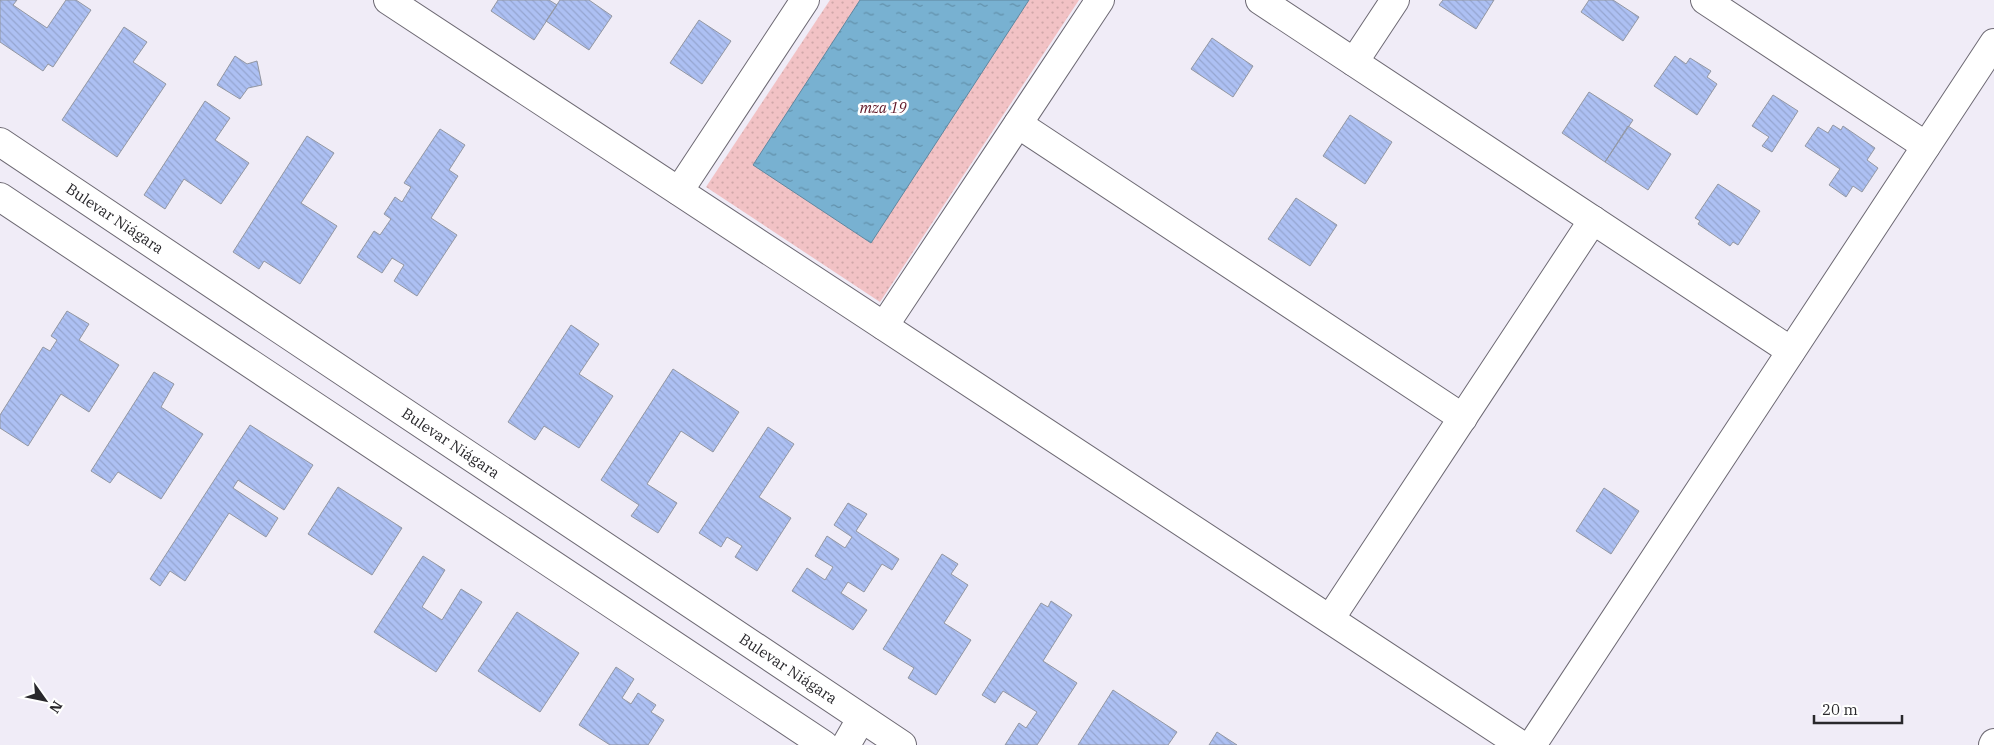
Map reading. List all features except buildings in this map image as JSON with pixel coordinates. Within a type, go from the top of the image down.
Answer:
[{"type":"street","points":[[388,0],[1521,745]]},
{"type":"street","points":[[679,192],[805,0]]},
{"type":"street","points":[[884,326],[1100,0]]},
{"type":"street","points":[[1260,0],[1791,351]]},
{"type":"street","points":[[1354,62],[1395,0]]},
{"type":"street","points":[[1705,0],[1926,146]]},
{"type":"street","points":[[1532,745],[1994,43]]},
{"type":"street","points":[[1018,124],[1463,418]]},
{"type":"street","name":"Bulevar Niágara","points":[[0,142],[902,745]]},
{"type":"street","points":[[0,197],[824,745]]},
{"type":"street","points":[[1330,619],[1593,220]]},
{"type":"street","points":[[846,745],[861,719]]},
{"type":"green space","name":"mza 19","points":[[830,0],[1079,0],[880,302],[706,187]]},
{"type":"water","points":[[860,0],[1029,0],[871,243],[753,165]]}]
